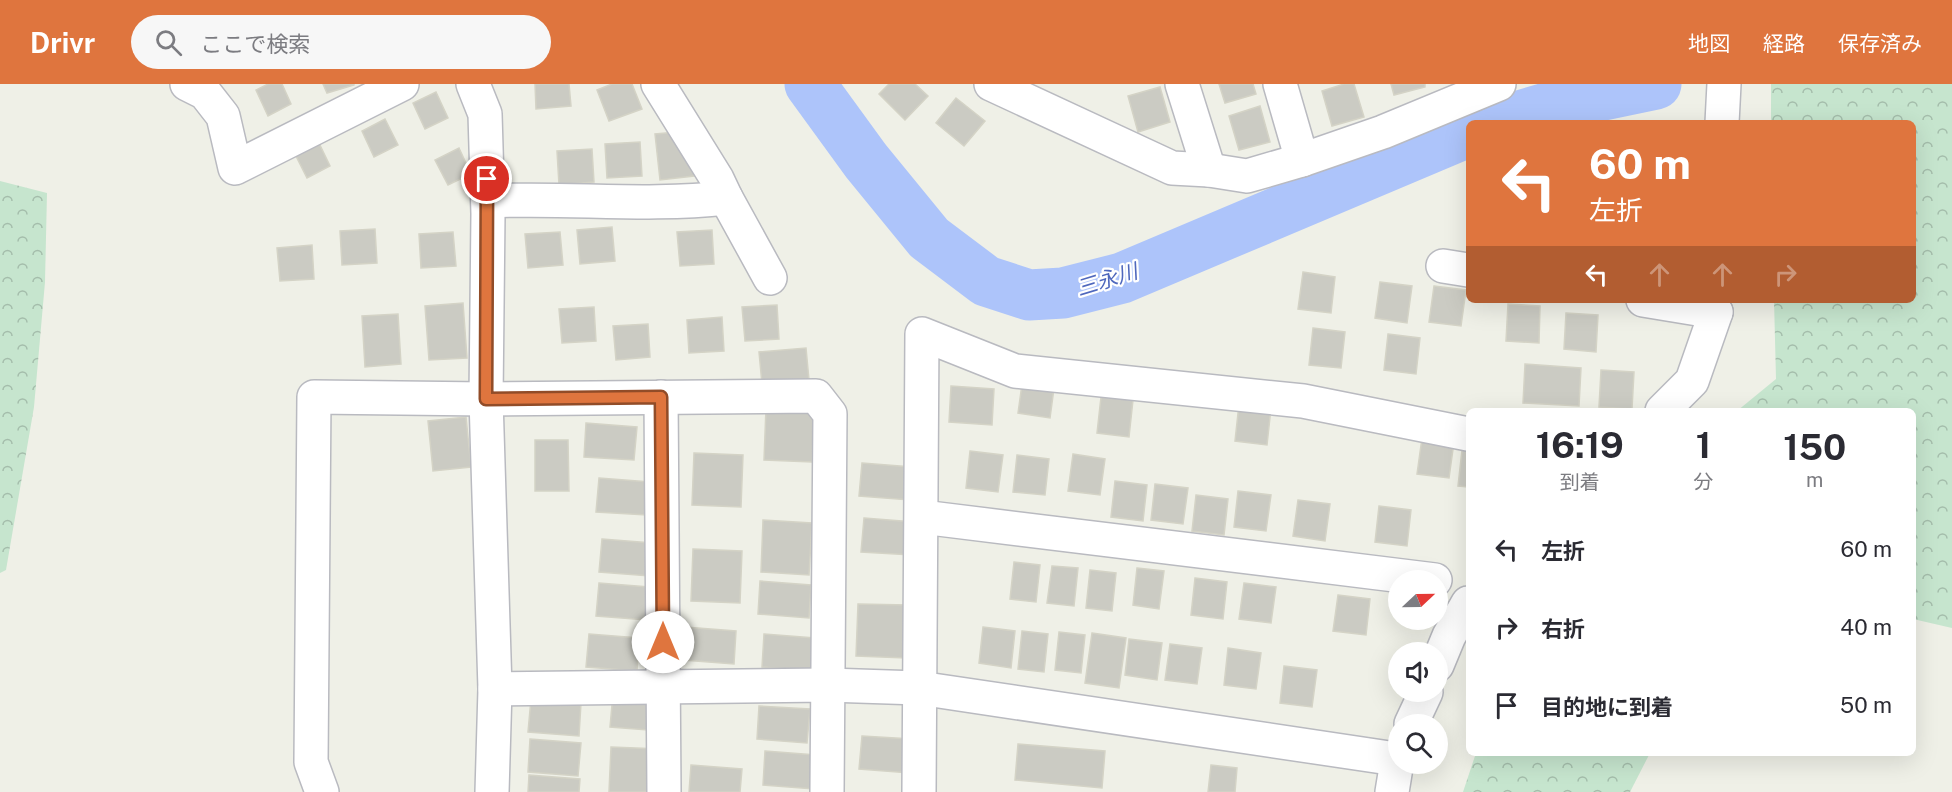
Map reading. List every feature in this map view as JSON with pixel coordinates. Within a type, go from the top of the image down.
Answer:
[{"type":"street","points":[[187,84],[205,93],[223,116],[235,168],[402,84]]},
{"type":"street","points":[[473,84],[485,114],[488,201],[486,399],[495,688],[492,792]]},
{"type":"street","points":[[658,84],[717,178],[770,278]]},
{"type":"street","points":[[1182,84],[1209,170]]},
{"type":"street","points":[[1280,84],[1302,160]]},
{"type":"street","points":[[1001,86],[1172,168],[1209,170],[1247,176],[1383,132],[1499,84]]},
{"type":"street","points":[[1722,120],[1724,84]]},
{"type":"street","points":[[488,201],[688,202],[726,198]]},
{"type":"street","points":[[1665,408],[1692,381],[1720,306],[1682,303]]},
{"type":"street","points":[[919,792],[922,334],[1015,371],[1303,401],[1466,434]]},
{"type":"street","points":[[322,792],[311,762],[314,397],[486,399],[816,396],[830,414],[827,792]]},
{"type":"street","points":[[661,397],[664,792]]},
{"type":"street","points":[[922,517],[1388,575]]},
{"type":"street","points":[[1448,582],[1466,585]]},
{"type":"street","points":[[1447,642],[1466,606]]},
{"type":"street","points":[[495,688],[828,685],[920,688],[1388,756]]},
{"type":"street","points":[[1392,792],[1395,774]]},
{"type":"green space","points":[[1771,84],[1952,84],[1952,628],[1916,620],[1916,408],[1741,408],[1776,379],[1774,303],[1916,303],[1916,120],[1771,120]]},
{"type":"green space","points":[[0,181],[47,193],[45,282],[34,407],[6,570],[0,573]]},
{"type":"green space","points":[[1475,756],[1648,756],[1630,792],[1463,792]]},
{"type":"building","points":[[268,84],[282,84],[291,104],[268,116],[256,90]]},
{"type":"building","points":[[323,84],[354,84],[354,85],[327,93]]},
{"type":"building","points":[[535,84],[569,84],[571,106],[536,109]]},
{"type":"building","points":[[612,84],[632,84],[642,109],[609,121],[597,90]]},
{"type":"building","points":[[889,84],[915,84],[928,96],[905,120],[879,94]]},
{"type":"building","points":[[1219,84],[1253,84],[1256,94],[1225,103]]},
{"type":"building","points":[[1344,84],[1354,84],[1364,117],[1332,126],[1322,91]]},
{"type":"building","points":[[1391,84],[1425,84],[1425,87],[1394,95]]},
{"type":"building","points":[[1160,87],[1170,122],[1138,132],[1128,96]]},
{"type":"building","points":[[436,92],[448,118],[425,129],[413,103]]},
{"type":"building","points":[[956,98],[985,121],[964,146],[936,123]]},
{"type":"building","points":[[1260,106],[1270,142],[1239,150],[1229,116]]},
{"type":"building","points":[[385,119],[398,145],[374,157],[362,131]]},
{"type":"building","points":[[688,131],[694,176],[660,180],[655,134]]},
{"type":"building","points":[[318,141],[330,166],[307,178],[294,152]]},
{"type":"building","points":[[640,142],[642,176],[607,178],[605,144]]},
{"type":"building","points":[[459,148],[471,174],[448,185],[435,160]]},
{"type":"building","points":[[592,149],[594,182],[559,185],[557,151]]},
{"type":"building","points":[[612,227],[615,261],[580,264],[577,230]]},
{"type":"building","points":[[375,229],[377,263],[342,265],[340,231]]},
{"type":"building","points":[[712,230],[714,264],[680,266],[677,232]]},
{"type":"building","points":[[453,232],[456,266],[421,268],[419,234]]},
{"type":"building","points":[[560,232],[563,265],[528,268],[525,234]]},
{"type":"building","points":[[312,245],[314,279],[280,281],[277,248]]},
{"type":"building","points":[[1303,272],[1335,277],[1331,313],[1298,309]]},
{"type":"building","points":[[1380,282],[1412,286],[1407,323],[1375,318]]},
{"type":"building","points":[[1434,286],[1466,290],[1461,326],[1429,322]]},
{"type":"building","points":[[463,303],[467,358],[429,360],[425,306]]},
{"type":"building","points":[[1508,304],[1540,306],[1539,343],[1506,341]]},
{"type":"building","points":[[777,305],[779,339],[745,341],[742,307]]},
{"type":"building","points":[[594,307],[596,341],[562,343],[559,309]]},
{"type":"building","points":[[1566,313],[1598,315],[1596,352],[1564,349]]},
{"type":"building","points":[[398,314],[401,364],[365,367],[362,316]]},
{"type":"building","points":[[722,317],[724,351],[689,353],[687,320]]},
{"type":"building","points":[[648,324],[650,357],[616,360],[613,326]]},
{"type":"building","points":[[1313,328],[1345,332],[1341,368],[1309,365]]},
{"type":"building","points":[[1388,334],[1420,338],[1416,374],[1384,370]]},
{"type":"building","points":[[806,348],[809,380],[762,384],[759,352]]},
{"type":"building","points":[[1525,364],[1581,368],[1579,406],[1523,403]]},
{"type":"building","points":[[1601,370],[1634,372],[1632,408],[1599,407]]},
{"type":"building","points":[[1023,377],[1055,381],[1050,418],[1018,413]]},
{"type":"building","points":[[951,386],[994,389],[992,425],[949,422]]},
{"type":"building","points":[[1101,397],[1133,400],[1129,437],[1097,433]]},
{"type":"building","points":[[1239,404],[1271,408],[1267,445],[1235,441]]},
{"type":"building","points":[[766,408],[814,410],[812,462],[764,460]]},
{"type":"building","points":[[466,417],[471,467],[433,471],[428,421]]},
{"type":"building","points":[[586,423],[637,427],[634,460],[584,457]]},
{"type":"building","points":[[1422,438],[1454,442],[1449,478],[1417,474]]},
{"type":"building","points":[[535,440],[568,440],[569,491],[535,491]]},
{"type":"building","points":[[1462,450],[1466,450],[1466,487],[1458,486]]},
{"type":"building","points":[[970,451],[1003,455],[998,492],[966,488]]},
{"type":"building","points":[[694,453],[743,455],[741,507],[692,505]]},
{"type":"building","points":[[1073,454],[1105,459],[1100,495],[1068,491]]},
{"type":"building","points":[[1017,455],[1049,459],[1045,495],[1013,492]]},
{"type":"building","points":[[862,463],[912,467],[910,500],[859,496]]},
{"type":"building","points":[[599,478],[650,482],[647,515],[596,512]]},
{"type":"building","points":[[1115,481],[1147,485],[1143,521],[1111,517]]},
{"type":"building","points":[[1155,484],[1188,488],[1183,524],[1151,520]]},
{"type":"building","points":[[1238,491],[1271,495],[1266,531],[1234,527]]},
{"type":"building","points":[[1196,495],[1228,499],[1224,535],[1192,531]]},
{"type":"building","points":[[1298,500],[1330,504],[1325,541],[1293,536]]},
{"type":"building","points":[[1379,506],[1411,510],[1407,546],[1375,542]]},
{"type":"building","points":[[864,518],[914,522],[912,555],[861,552]]},
{"type":"building","points":[[763,520],[812,523],[809,575],[761,572]]},
{"type":"building","points":[[602,539],[652,543],[650,576],[599,572]]},
{"type":"building","points":[[693,549],[742,551],[740,603],[691,601]]},
{"type":"building","points":[[1014,562],[1040,565],[1036,602],[1010,599]]},
{"type":"building","points":[[1052,566],[1078,568],[1074,606],[1047,603]]},
{"type":"building","points":[[1137,568],[1164,571],[1159,609],[1133,605]]},
{"type":"building","points":[[1090,570],[1116,573],[1112,611],[1086,608]]},
{"type":"building","points":[[1195,578],[1227,582],[1223,619],[1191,615]]},
{"type":"building","points":[[760,581],[811,585],[809,618],[758,614]]},
{"type":"building","points":[[599,583],[649,587],[647,620],[596,616]]},
{"type":"building","points":[[1244,583],[1276,587],[1271,623],[1239,619]]},
{"type":"building","points":[[1338,595],[1370,599],[1366,635],[1333,631]]},
{"type":"building","points":[[858,604],[908,605],[906,658],[856,656]]},
{"type":"building","points":[[685,627],[736,631],[734,664],[683,660]]},
{"type":"building","points":[[983,627],[1015,631],[1011,668],[979,663]]},
{"type":"building","points":[[1022,631],[1048,634],[1044,672],[1018,669]]},
{"type":"building","points":[[1059,632],[1085,635],[1081,673],[1055,670]]},
{"type":"building","points":[[1092,633],[1126,638],[1119,688],[1085,683]]},
{"type":"building","points":[[589,634],[639,638],[637,671],[586,667]]},
{"type":"building","points":[[764,634],[815,638],[813,671],[762,667]]},
{"type":"building","points":[[1129,639],[1162,643],[1157,680],[1125,675]]},
{"type":"building","points":[[1170,644],[1202,648],[1197,684],[1165,680]]},
{"type":"building","points":[[1228,648],[1261,653],[1256,689],[1224,685]]},
{"type":"building","points":[[1284,666],[1317,670],[1312,707],[1280,703]]},
{"type":"building","points":[[613,694],[663,698],[661,731],[610,727]]},
{"type":"building","points":[[531,699],[581,703],[579,736],[528,732]]},
{"type":"building","points":[[759,706],[810,709],[807,743],[757,739]]},
{"type":"building","points":[[862,736],[912,739],[910,773],[859,769]]},
{"type":"building","points":[[530,739],[581,743],[578,776],[528,772]]},
{"type":"building","points":[[1018,744],[1105,751],[1102,788],[1015,780]]},
{"type":"building","points":[[611,747],[660,749],[658,792],[609,792]]},
{"type":"building","points":[[765,751],[816,755],[814,789],[763,785]]},
{"type":"building","points":[[691,765],[742,769],[740,792],[689,792]]},
{"type":"building","points":[[1211,765],[1237,768],[1235,792],[1208,792]]},
{"type":"building","points":[[529,775],[580,779],[579,792],[528,792]]},
{"type":"waterway","name":"三永川","points":[[810,84],[866,161],[929,238],[986,281],[1029,295],[1063,293],[1122,278],[1466,133]]},
{"type":"waterway","name":"三永川","points":[[1506,120],[1560,104],[1656,84]]},
{"type":"route","points":[[487,179],[486,399],[661,397],[663,642]]}]
